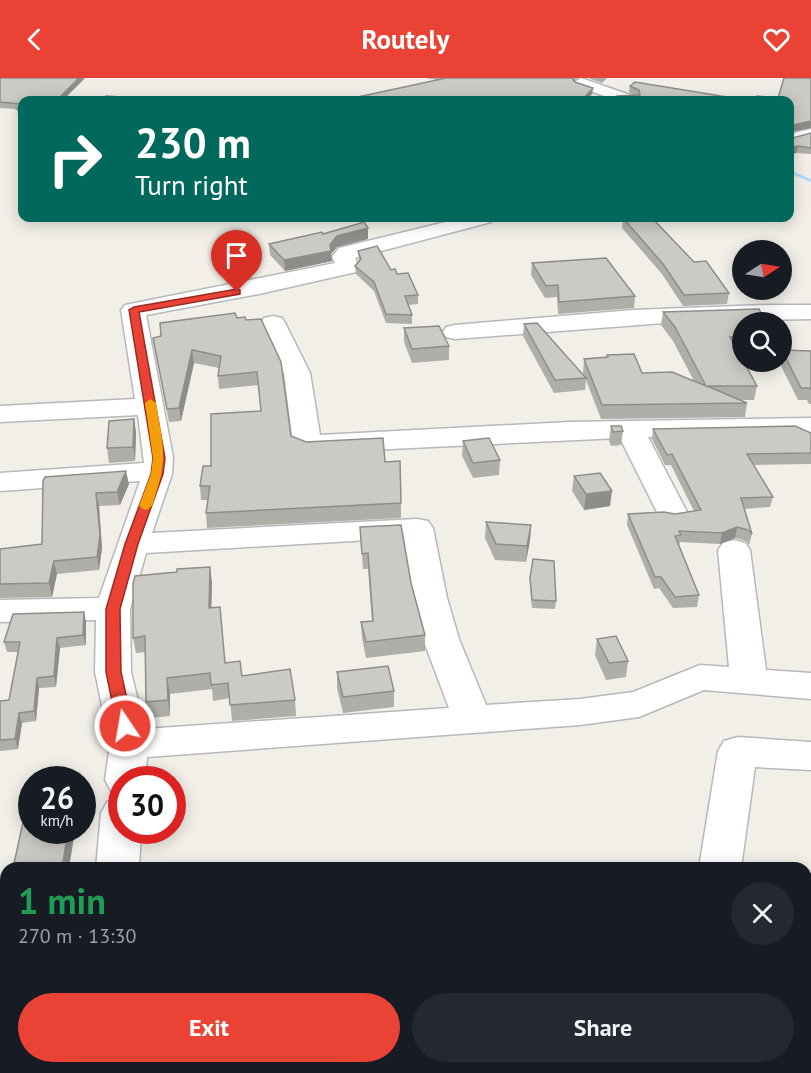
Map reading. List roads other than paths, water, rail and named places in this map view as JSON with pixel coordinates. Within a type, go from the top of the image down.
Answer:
[{"type":"street","points":[[591,78],[581,83],[618,96]]},
{"type":"street","points":[[794,138],[811,134]]},
{"type":"street","points":[[469,222],[347,254],[343,257],[348,267],[259,287],[134,310],[158,443],[157,471],[113,609],[113,672],[127,762],[639,704],[700,677],[811,686]]},
{"type":"street","points":[[455,332],[677,315],[811,312]]},
{"type":"street","points":[[273,323],[297,373],[307,444],[629,428],[811,426]]},
{"type":"street","points":[[0,414],[151,406]]},
{"type":"street","points":[[629,428],[673,514]]},
{"type":"street","points":[[0,482],[157,471]]},
{"type":"street","points":[[132,544],[417,528],[430,598],[441,639],[474,721]]},
{"type":"street","points":[[734,550],[749,681]]},
{"type":"street","points":[[0,611],[113,609]]},
{"type":"street","points":[[721,862],[738,751],[811,756]]},
{"type":"street","points":[[118,862],[119,844]]},
{"type":"waterway","points":[[794,173],[811,181]]}]
